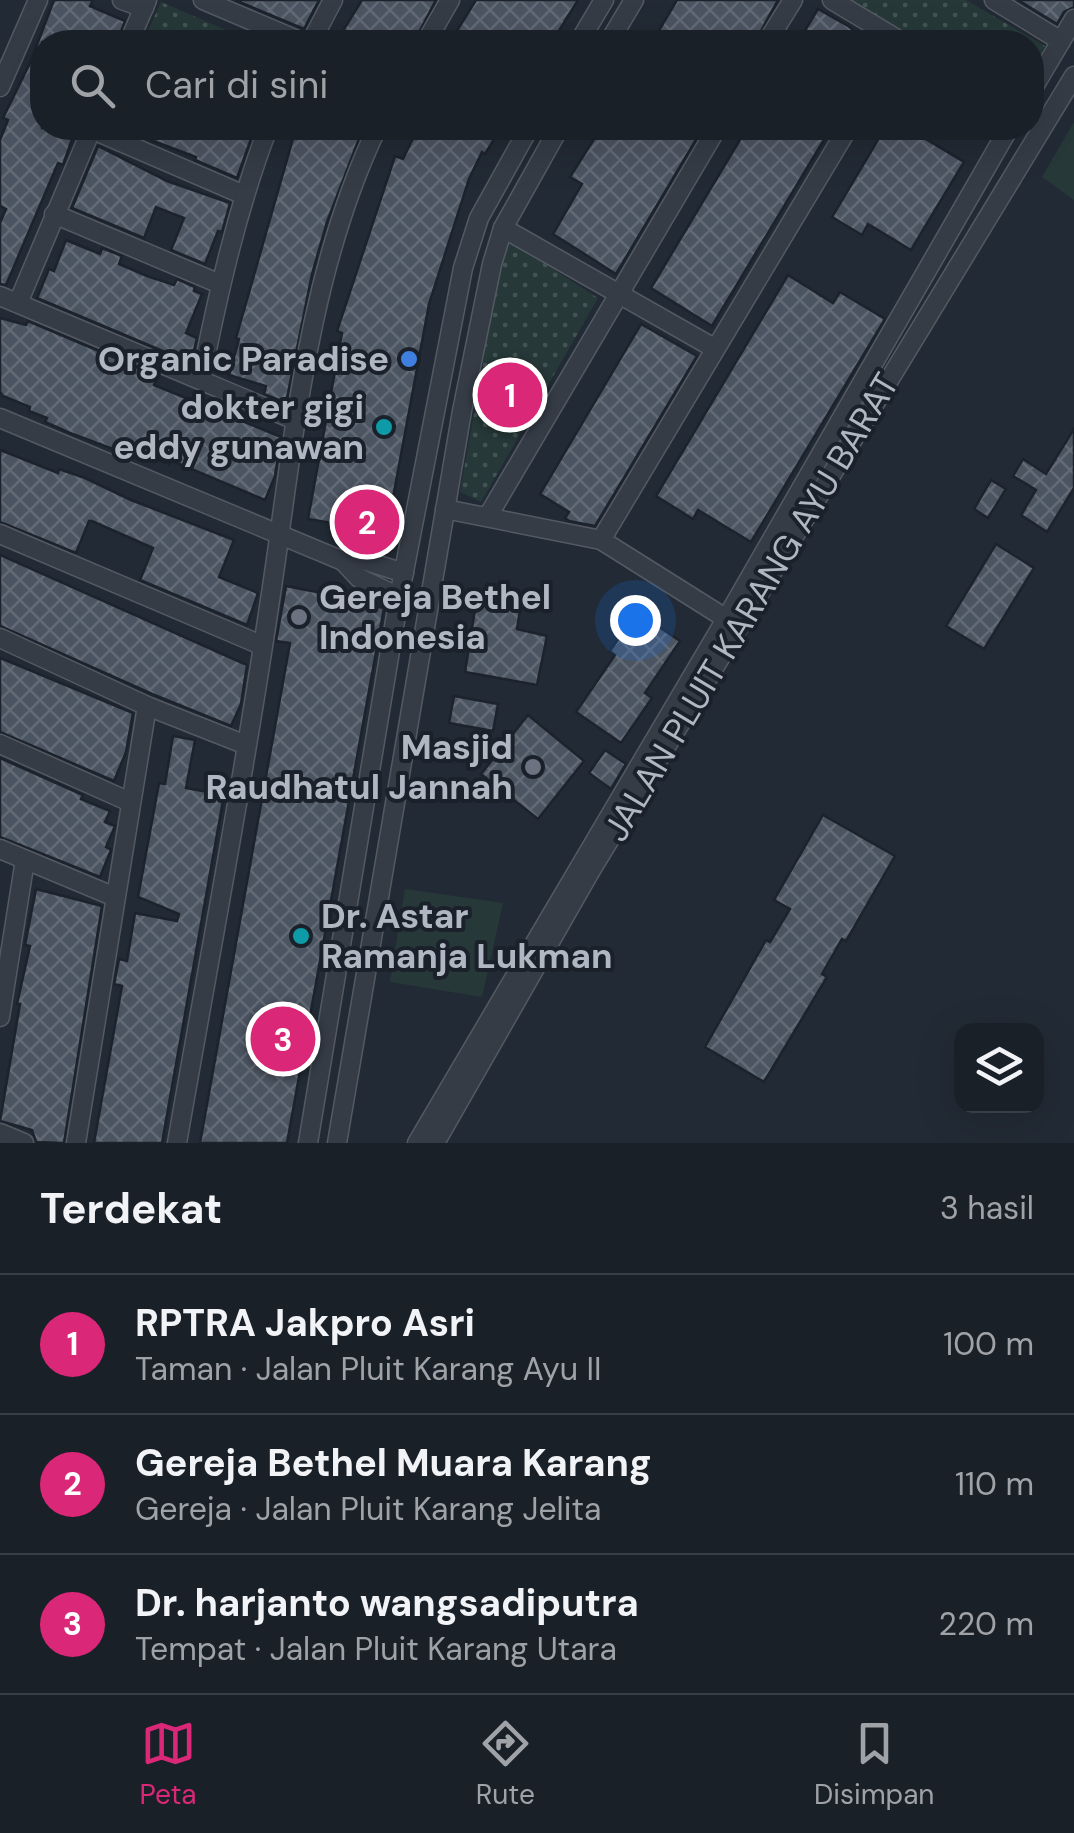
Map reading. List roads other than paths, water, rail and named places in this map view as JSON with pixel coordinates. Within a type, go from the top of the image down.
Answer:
[{"type":"street","points":[[0,87],[38,0]]},
{"type":"street","points":[[122,0],[145,4],[135,30]]},
{"type":"street","points":[[203,0],[274,30]]},
{"type":"street","points":[[318,30],[334,0]]},
{"type":"street","points":[[433,30],[450,0]]},
{"type":"street","points":[[586,30],[604,0]]},
{"type":"street","points":[[613,30],[634,0]]},
{"type":"street","points":[[774,30],[792,0]]},
{"type":"street","points":[[832,0],[881,30]]},
{"type":"street","points":[[994,0],[1043,30]]},
{"type":"street","points":[[1044,70],[1074,18]]},
{"type":"street","points":[[1044,31],[1061,41]]},
{"type":"street","name":"JALAN PLUIT KARANG AYU BARAT","points":[[1044,125],[1074,76]]},
{"type":"street","points":[[87,140],[9,300],[295,420]]},
{"type":"street","points":[[119,140],[244,195]]},
{"type":"street","points":[[201,379],[220,284],[264,140]]},
{"type":"street","points":[[176,1143],[246,745],[295,420],[335,236],[372,140]]},
{"type":"street","points":[[308,1143],[399,596],[470,242],[522,140]]},
{"type":"street","points":[[337,1143],[445,509],[490,277],[503,228],[552,140]]},
{"type":"street","points":[[488,516],[710,140]]},
{"type":"street","points":[[601,540],[841,140]]},
{"type":"street","name":"JALAN PLUIT KARANG AYU BARAT","points":[[435,1143],[733,623],[1002,140]]},
{"type":"street","name":"JALAN PLUIT KARANG AYU BARAT","points":[[417,1143],[733,623],[1035,140]]},
{"type":"street","points":[[994,154],[1017,170]]},
{"type":"street","points":[[977,183],[1000,198]]},
{"type":"street","points":[[966,203],[987,217]]},
{"type":"street","points":[[54,214],[220,284]]},
{"type":"street","points":[[503,228],[714,348]]},
{"type":"street","points":[[0,418],[343,562],[358,578],[399,596]]},
{"type":"street","points":[[445,509],[601,540],[733,623]]},
{"type":"street","points":[[0,534],[261,645]]},
{"type":"street","points":[[343,562],[364,560],[404,573]]},
{"type":"street","points":[[0,638],[147,706],[246,745]]},
{"type":"street","points":[[385,691],[410,726]]},
{"type":"street","points":[[76,1143],[147,706]]},
{"type":"street","points":[[0,744],[130,802]]},
{"type":"street","points":[[0,849],[116,897]]},
{"type":"street","points":[[0,1017],[5,959],[25,860]]},
{"type":"street","points":[[340,968],[370,954]]},
{"type":"street","points":[[320,1143],[345,995],[356,988],[363,998]]},
{"type":"street","points":[[0,1132],[24,1143]]},
{"type":"place","name":"Organic Paradise","points":[[409,359]]},
{"type":"place","name":"RPTRA Jakpro Asri","points":[[510,395]]},
{"type":"place","name":"dokter gigi eddy gunawan","points":[[384,427]]},
{"type":"place","name":"Gereja Bethel Muara Karang","points":[[367,522]]},
{"type":"place","name":"Gereja Bethel Indonesia","points":[[299,617]]},
{"type":"place","name":"Masjid Raudhatul Jannah","points":[[533,767]]},
{"type":"place","name":"Dr. Astar Ramanja Lukman","points":[[301,936]]},
{"type":"place","name":"Dr. harjanto wangsadiputra","points":[[283,1039]]}]
